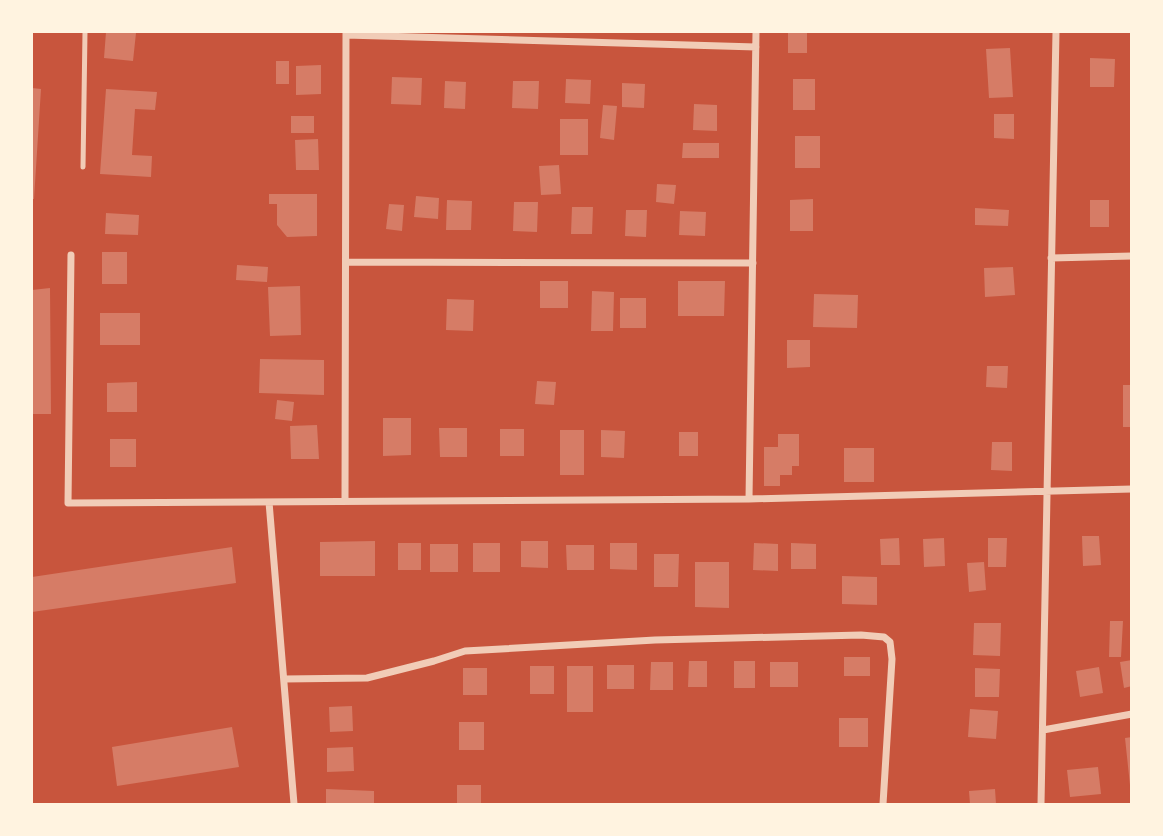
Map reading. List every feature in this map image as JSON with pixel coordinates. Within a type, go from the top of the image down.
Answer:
[{"type":"street","points":[[748,499],[756,32]]},
{"type":"street","points":[[1041,804],[1056,32]]},
{"type":"street","points":[[345,501],[346,33],[756,47]]},
{"type":"street","points":[[71,255],[68,503],[748,499],[1132,489]]},
{"type":"street","points":[[1051,258],[1132,256]]},
{"type":"street","points":[[346,262],[752,263]]},
{"type":"street","points":[[269,502],[294,804]]},
{"type":"street","points":[[284,679],[368,678],[434,662],[465,651],[655,640],[861,635],[884,637],[890,642],[892,659],[883,804]]},
{"type":"street","points":[[1043,730],[1132,714]]},
{"type":"lane","points":[[83,167],[85,32]]},
{"type":"building","points":[[106,32],[136,33],[133,61],[104,58]]},
{"type":"building","points":[[788,32],[807,32],[807,53],[788,53]]},
{"type":"building","points":[[1010,48],[1013,97],[989,98],[986,49]]},
{"type":"building","points":[[1090,58],[1115,59],[1114,87],[1090,87]]},
{"type":"building","points":[[276,61],[289,61],[289,84],[276,84]]},
{"type":"building","points":[[321,65],[321,94],[296,95],[296,66]]},
{"type":"building","points":[[392,77],[422,78],[421,105],[391,104]]},
{"type":"building","points":[[566,79],[591,80],[590,104],[565,103]]},
{"type":"building","points":[[793,79],[815,79],[815,110],[793,110]]},
{"type":"building","points":[[445,81],[466,82],[465,109],[444,108]]},
{"type":"building","points":[[513,81],[539,81],[538,109],[512,108]]},
{"type":"building","points":[[622,83],[645,84],[644,108],[622,107]]},
{"type":"building","points":[[32,88],[41,89],[34,199],[32,199]]},
{"type":"building","points":[[106,89],[157,92],[155,110],[135,109],[132,155],[152,156],[151,177],[100,174]]},
{"type":"building","points":[[694,104],[717,105],[717,131],[693,130]]},
{"type":"building","points":[[603,105],[617,106],[614,140],[600,138]]},
{"type":"building","points":[[994,114],[1014,114],[1014,139],[994,138]]},
{"type":"building","points":[[291,116],[314,116],[314,133],[291,133]]},
{"type":"building","points":[[560,119],[588,119],[588,155],[560,155]]},
{"type":"building","points":[[795,136],[820,136],[820,168],[795,168]]},
{"type":"building","points":[[318,139],[319,170],[296,170],[295,140]]},
{"type":"building","points":[[683,143],[719,143],[719,158],[682,158]]},
{"type":"building","points":[[559,165],[561,194],[541,195],[539,166]]},
{"type":"building","points":[[657,184],[676,185],[674,204],[656,202]]},
{"type":"building","points":[[269,194],[317,194],[317,236],[287,237],[277,225],[277,204],[269,204]]},
{"type":"building","points":[[416,196],[439,198],[438,219],[414,217]]},
{"type":"building","points":[[813,199],[813,231],[790,231],[790,200]]},
{"type":"building","points":[[447,200],[472,201],[471,230],[446,230]]},
{"type":"building","points":[[1090,200],[1109,200],[1109,227],[1090,227]]},
{"type":"building","points":[[514,202],[538,202],[537,232],[513,231]]},
{"type":"building","points":[[389,204],[404,205],[402,231],[386,229]]},
{"type":"building","points":[[572,207],[593,207],[592,234],[571,234]]},
{"type":"building","points":[[975,208],[1009,210],[1008,226],[975,225]]},
{"type":"building","points":[[626,210],[647,210],[646,237],[625,236]]},
{"type":"building","points":[[680,211],[706,212],[705,236],[679,235]]},
{"type":"building","points":[[106,213],[139,215],[138,235],[105,234]]},
{"type":"building","points":[[102,252],[127,252],[127,284],[102,284]]},
{"type":"building","points":[[237,265],[268,267],[267,282],[236,280]]},
{"type":"building","points":[[1013,267],[1015,295],[985,297],[984,268]]},
{"type":"building","points":[[540,281],[568,281],[568,308],[540,308]]},
{"type":"building","points":[[678,281],[725,281],[724,316],[678,316]]},
{"type":"building","points":[[300,286],[301,335],[270,336],[268,287]]},
{"type":"building","points":[[50,288],[51,414],[32,414],[32,290]]},
{"type":"building","points":[[592,291],[614,292],[613,331],[591,331]]},
{"type":"building","points":[[814,294],[858,295],[857,328],[813,327]]},
{"type":"building","points":[[620,298],[646,298],[646,328],[620,328]]},
{"type":"building","points":[[447,299],[474,300],[473,331],[446,330]]},
{"type":"building","points":[[100,313],[140,313],[140,345],[100,345]]},
{"type":"building","points":[[787,340],[810,340],[810,367],[787,368]]},
{"type":"building","points":[[260,359],[324,360],[324,395],[259,393]]},
{"type":"building","points":[[987,366],[1008,366],[1007,388],[986,387]]},
{"type":"building","points":[[537,381],[556,382],[554,405],[535,404]]},
{"type":"building","points":[[137,382],[137,412],[107,412],[107,383]]},
{"type":"building","points":[[1123,385],[1132,385],[1132,427],[1123,427]]},
{"type":"building","points":[[277,400],[294,402],[292,421],[275,419]]},
{"type":"building","points":[[383,418],[411,418],[411,455],[383,456]]},
{"type":"building","points":[[317,425],[319,459],[291,459],[290,426]]},
{"type":"building","points":[[439,428],[467,428],[467,457],[440,457]]},
{"type":"building","points":[[500,429],[524,429],[524,456],[500,456]]},
{"type":"building","points":[[560,430],[584,430],[584,475],[560,475]]},
{"type":"building","points":[[601,430],[625,431],[624,458],[601,457]]},
{"type":"building","points":[[679,432],[698,432],[698,456],[679,456]]},
{"type":"building","points":[[778,434],[799,434],[799,466],[792,466],[792,475],[780,475],[780,486],[764,486],[764,447],[778,447]]},
{"type":"building","points":[[110,439],[136,439],[136,467],[110,467]]},
{"type":"building","points":[[992,442],[1012,442],[1012,471],[991,470]]},
{"type":"building","points":[[844,448],[874,448],[874,482],[844,482]]},
{"type":"building","points":[[1082,536],[1099,536],[1101,565],[1083,566]]},
{"type":"building","points":[[899,538],[900,565],[881,565],[880,539]]},
{"type":"building","points":[[944,538],[945,566],[924,567],[923,539]]},
{"type":"building","points":[[988,538],[1007,538],[1006,567],[988,567]]},
{"type":"building","points":[[375,541],[375,576],[320,576],[320,542]]},
{"type":"building","points":[[521,541],[548,541],[548,568],[521,567]]},
{"type":"building","points":[[398,543],[421,543],[421,570],[398,570]]},
{"type":"building","points":[[473,543],[500,543],[500,572],[473,572]]},
{"type":"building","points":[[610,543],[637,543],[637,570],[610,569]]},
{"type":"building","points":[[754,543],[778,544],[778,571],[753,570]]},
{"type":"building","points":[[791,543],[816,544],[816,569],[791,569]]},
{"type":"building","points":[[430,544],[458,544],[458,572],[430,572]]},
{"type":"building","points":[[566,545],[594,545],[594,570],[567,570]]},
{"type":"building","points":[[232,547],[236,583],[32,612],[32,577]]},
{"type":"building","points":[[654,554],[679,554],[678,587],[654,587]]},
{"type":"building","points":[[695,562],[729,562],[729,608],[695,607]]},
{"type":"building","points":[[984,562],[986,590],[969,592],[967,563]]},
{"type":"building","points":[[842,576],[877,577],[877,605],[842,604]]},
{"type":"building","points":[[1110,621],[1123,621],[1121,657],[1109,657]]},
{"type":"building","points":[[974,623],[1001,623],[1000,656],[973,655]]},
{"type":"building","points":[[844,657],[870,657],[870,676],[844,676]]},
{"type":"building","points":[[1132,660],[1132,686],[1124,688],[1120,662]]},
{"type":"building","points":[[689,661],[707,661],[707,687],[688,687]]},
{"type":"building","points":[[734,661],[755,661],[755,688],[734,688]]},
{"type":"building","points":[[651,662],[673,662],[673,690],[650,690]]},
{"type":"building","points":[[770,662],[798,662],[798,687],[770,687]]},
{"type":"building","points":[[607,665],[634,665],[634,689],[607,689]]},
{"type":"building","points":[[530,666],[554,666],[554,694],[530,694]]},
{"type":"building","points":[[567,666],[593,666],[593,712],[567,712]]},
{"type":"building","points":[[1099,667],[1103,693],[1080,697],[1076,671]]},
{"type":"building","points":[[463,668],[487,668],[487,695],[463,695]]},
{"type":"building","points":[[975,668],[1000,669],[999,697],[975,697]]},
{"type":"building","points":[[352,706],[353,731],[330,732],[329,707]]},
{"type":"building","points":[[970,709],[998,711],[996,739],[968,737]]},
{"type":"building","points":[[839,718],[868,718],[868,747],[839,747]]},
{"type":"building","points":[[459,722],[484,722],[484,750],[459,750]]},
{"type":"building","points":[[232,727],[239,767],[117,786],[112,747]]},
{"type":"building","points":[[1132,737],[1132,784],[1130,785],[1125,738]]},
{"type":"building","points":[[353,747],[354,771],[327,772],[327,748]]},
{"type":"building","points":[[1098,767],[1101,794],[1070,797],[1067,770]]},
{"type":"building","points":[[457,785],[481,785],[481,804],[457,804]]},
{"type":"building","points":[[326,789],[374,791],[374,804],[326,804]]},
{"type":"building","points":[[995,789],[996,804],[970,804],[969,791]]}]
